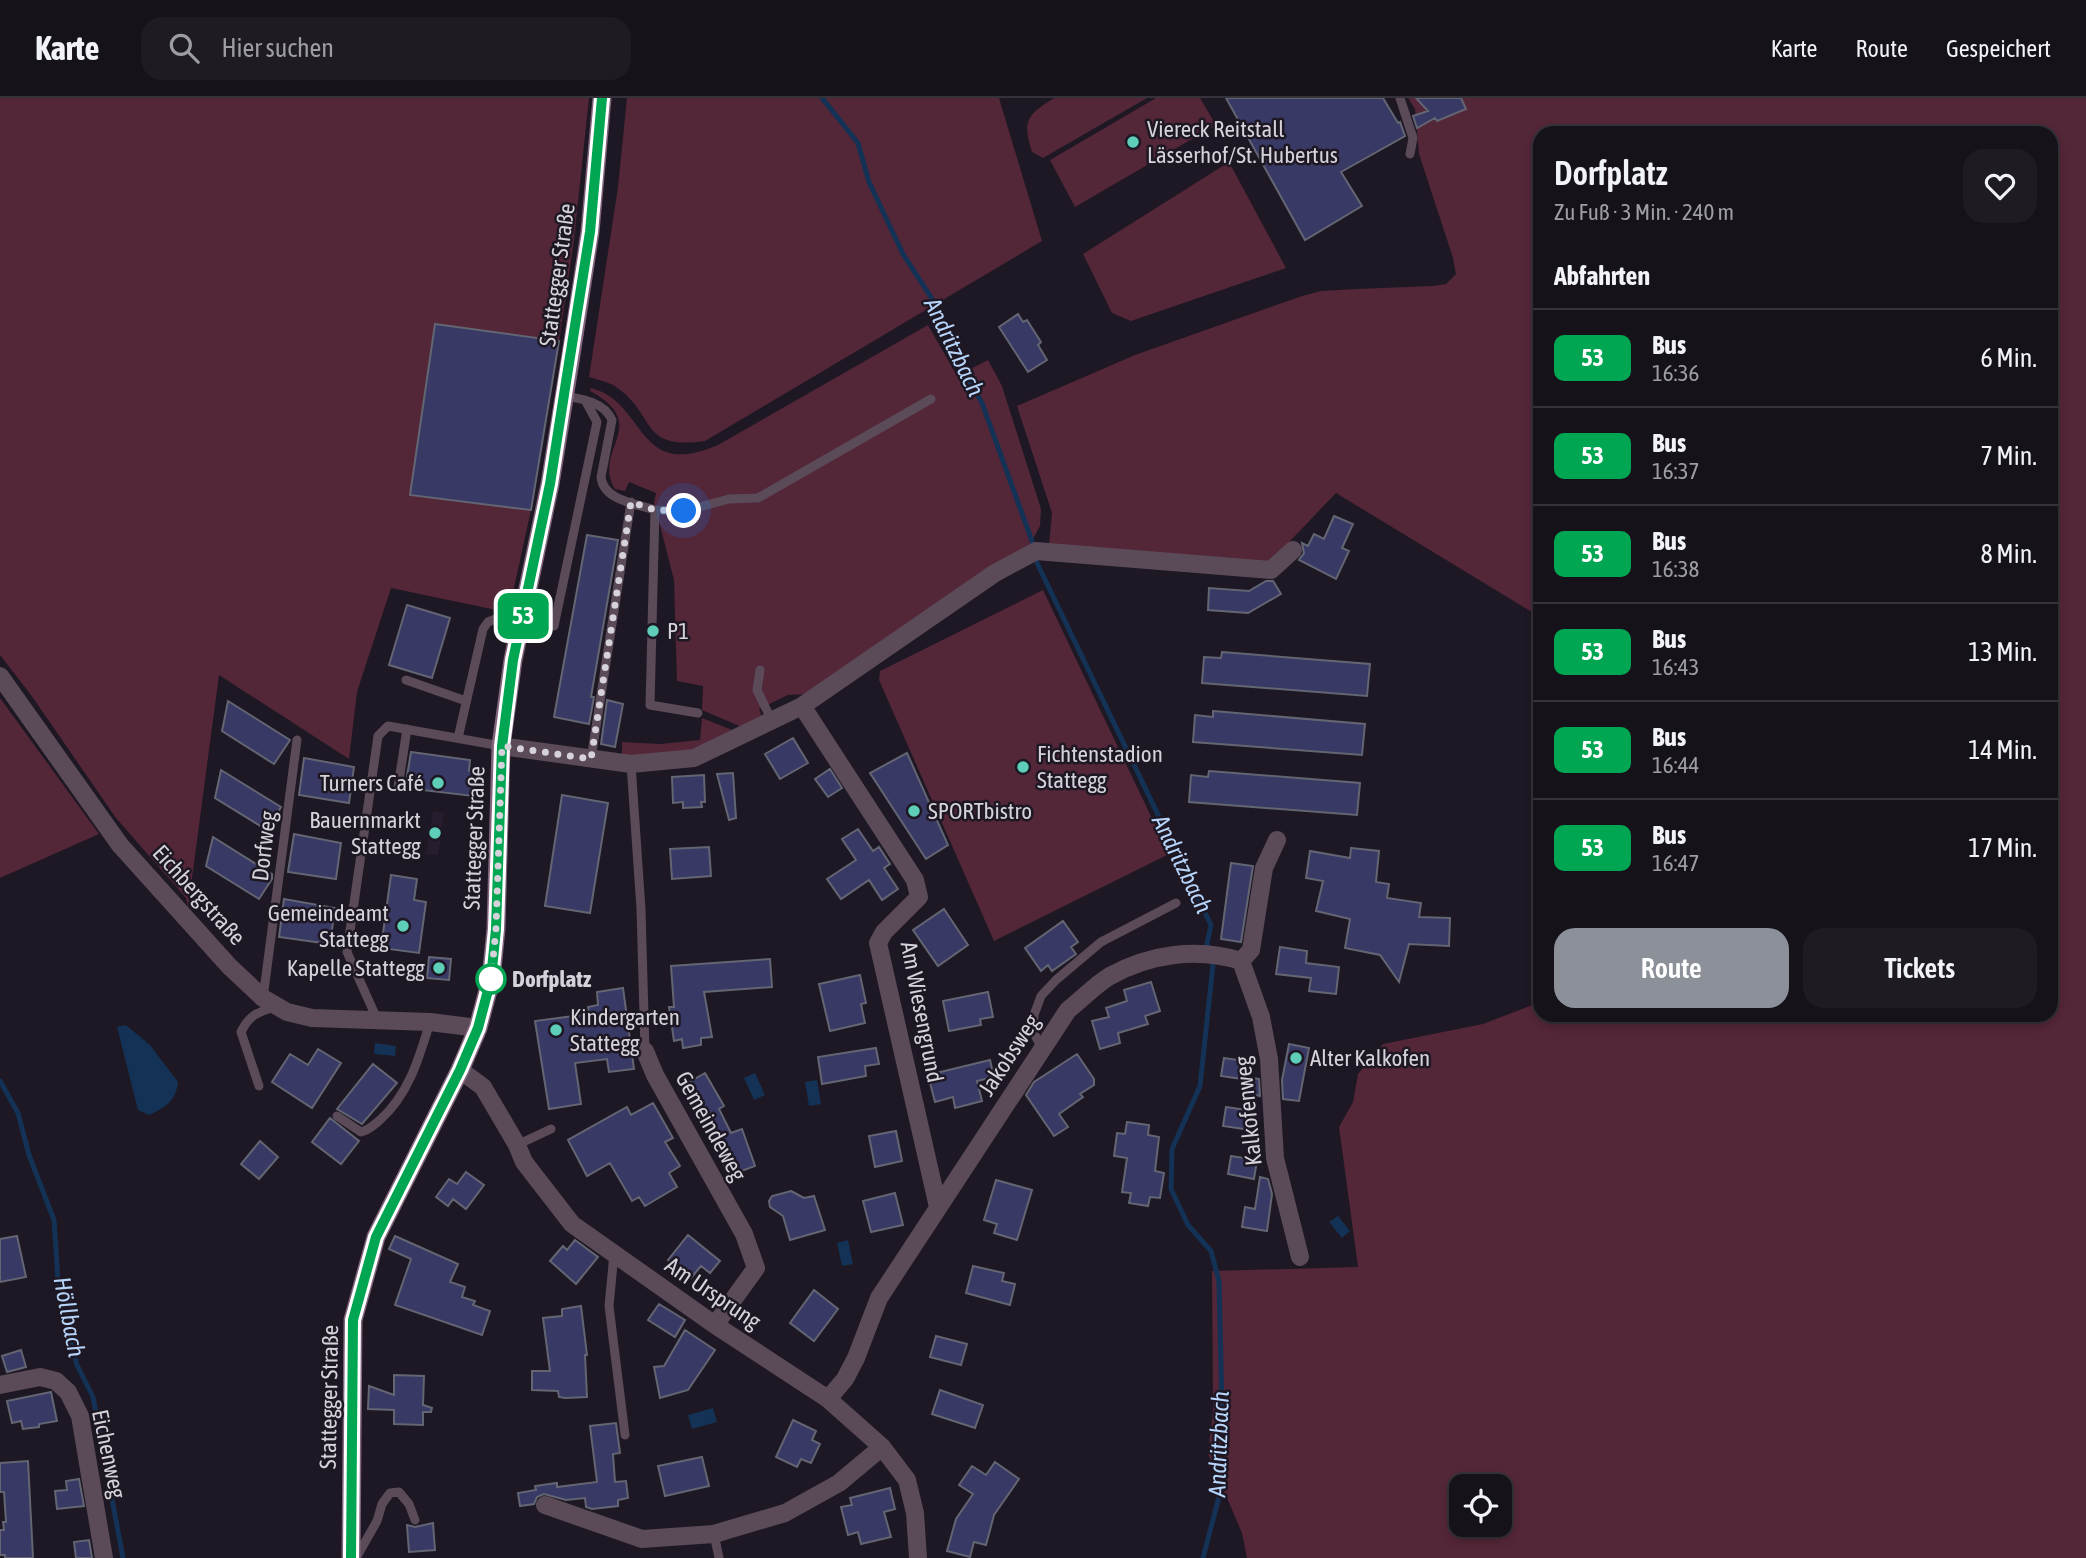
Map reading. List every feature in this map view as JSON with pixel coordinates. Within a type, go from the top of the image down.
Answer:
[{"type":"main road","name":"Stattegger Straße","points":[[353,1558],[353,1320],[376,1237],[460,1070],[478,1028],[491,979],[496,929],[502,746],[513,660],[550,484],[590,232],[602,98]]},
{"type":"street","points":[[502,746],[631,764],[694,758],[802,706],[995,573],[1036,551],[1271,570],[1293,550]]},
{"type":"street","name":"Eichbergstraße","points":[[0,676],[120,845],[229,965],[269,1003],[312,1018],[430,1022],[478,1028]]},
{"type":"street","name":"Am Wiesengrund","points":[[802,706],[915,880],[919,897],[884,932],[878,943],[938,1207]]},
{"type":"street","points":[[1232,958],[1251,950],[1264,868],[1277,840]]},
{"type":"street","name":"Jakobsweg","points":[[828,1399],[845,1379],[856,1358],[879,1298],[1068,1010],[1109,977],[1141,962],[1198,952],[1232,958]]},
{"type":"street","name":"Kalkofenweg","points":[[1232,958],[1261,1017],[1269,1059],[1275,1158],[1300,1257]]},
{"type":"street","name":"Gemeindeweg","points":[[645,1051],[655,1075],[744,1234],[756,1268],[715,1325]]},
{"type":"street","name":"Am Ursprung","points":[[460,1070],[483,1087],[524,1162],[572,1224],[715,1325],[828,1399],[882,1447],[907,1480],[915,1513],[918,1558]]},
{"type":"street","name":"Eichenweg","points":[[0,1385],[40,1377],[56,1381],[68,1392],[80,1416],[104,1558]]},
{"type":"street","points":[[545,1505],[642,1539],[714,1534],[785,1513],[839,1483],[882,1447]]},
{"type":"lane","points":[[1400,98],[1413,138],[1410,153]]},
{"type":"lane","points":[[564,396],[601,406],[612,420],[601,477],[601,485],[607,492],[655,510],[684,511],[729,499],[758,498],[931,399]]},
{"type":"lane","points":[[554,626],[597,422],[585,400]]},
{"type":"lane","points":[[591,759],[631,502]]},
{"type":"lane","points":[[655,510],[650,705],[698,713]]},
{"type":"lane","points":[[458,738],[483,629],[488,622],[525,608]]},
{"type":"lane","points":[[760,670],[757,691],[772,722]]},
{"type":"lane","points":[[406,680],[467,701]]},
{"type":"lane","points":[[377,1019],[347,952],[378,736],[388,726],[502,746]]},
{"type":"lane","points":[[398,787],[407,729]]},
{"type":"lane","name":"Dorfweg","points":[[269,1003],[297,740]]},
{"type":"lane","name":"Gemeindeweg","points":[[631,764],[641,909],[645,1051]]},
{"type":"lane","points":[[1042,1049],[1034,1033],[1034,1015],[1041,996],[1101,942],[1176,902]]},
{"type":"lane","points":[[259,1086],[241,1032],[247,1019],[269,1003]]},
{"type":"lane","points":[[337,1116],[361,1132],[367,1131],[389,1111],[416,1068],[430,1022]]},
{"type":"lane","points":[[517,1145],[551,1129]]},
{"type":"lane","points":[[614,1254],[609,1306],[625,1436]]},
{"type":"lane","points":[[353,1558],[377,1521],[382,1504],[390,1493],[399,1492],[409,1504],[415,1520]]},
{"type":"lane","points":[[714,1534],[719,1558]]},
{"type":"shaded area","points":[[0,98],[589,98],[574,240],[559,341],[435,324],[410,495],[531,510],[512,597],[506,612],[391,588],[357,692],[349,759],[219,675],[188,908],[186,898],[116,818],[0,655]]},
{"type":"shaded area","points":[[627,98],[999,98],[1042,241],[705,441],[669,441],[652,429],[631,400],[619,389],[589,377],[618,187]]},
{"type":"shaded area","points":[[1054,98],[1147,98],[1043,158],[1032,152],[1027,125],[1038,109]]},
{"type":"shaded area","name":"Viereck Reitstall Lässerhof/St. Hubertus","points":[[1156,98],[1200,98],[1216,125],[1075,207],[1050,160]]},
{"type":"shaded area","points":[[1408,98],[2086,98],[2086,1558],[1247,1558],[1242,1533],[1208,1454],[1213,1410],[1212,1271],[1358,1267],[1339,1127],[1353,1102],[1358,1074],[1383,1044],[1483,1024],[1533,1005],[1533,1022],[2058,1022],[2058,126],[1533,126],[1533,613],[1336,493],[1271,561],[1252,564],[1049,545],[1052,513],[1017,406],[1135,355],[1302,296],[1321,291],[1446,284],[1456,274],[1419,154],[1415,109]]},
{"type":"shaded area","points":[[1229,162],[1286,268],[1131,321],[1112,313],[1083,254]]},
{"type":"shaded area","points":[[928,325],[957,376],[988,360],[1002,386],[1041,509],[1040,526],[1028,548],[811,694],[788,695],[759,709],[763,719],[744,728],[702,710],[703,686],[677,681],[674,580],[654,502],[656,493],[629,482],[625,491],[615,489],[610,475],[610,462],[619,427],[617,415],[608,403],[590,391],[591,388],[609,396],[623,408],[656,446],[671,453],[691,453],[718,445]]},
{"type":"shaded area","name":"Fichtenstadion Stattegg","points":[[1043,590],[1169,854],[994,941],[879,680],[880,671]]},
{"type":"shaded area","points":[[0,698],[99,834],[0,878]]},
{"type":"shaded area","points":[[702,718],[740,733],[703,748],[675,755],[622,755],[622,742],[661,744],[700,740]]},
{"type":"shaded area","name":"Bauernmarkt Stattegg","points":[[433,811],[444,813],[438,855],[426,854]]},
{"type":"water","points":[[126,1025],[150,1045],[178,1082],[169,1103],[149,1115],[138,1110],[117,1027]]},
{"type":"water","points":[[375,1043],[396,1046],[395,1056],[374,1054]]},
{"type":"water","points":[[755,1073],[765,1095],[754,1100],[744,1078]]},
{"type":"water","points":[[817,1080],[821,1104],[809,1106],[805,1082]]},
{"type":"water","points":[[1338,1216],[1350,1231],[1342,1238],[1329,1222]]},
{"type":"water","points":[[848,1240],[853,1264],[842,1266],[837,1243]]},
{"type":"water","points":[[713,1408],[717,1422],[692,1429],[688,1415]]},
{"type":"building","points":[[1226,98],[1383,98],[1398,123],[1400,122],[1405,136],[1341,172],[1362,206],[1305,240]]},
{"type":"building","points":[[1416,98],[1461,98],[1466,109],[1437,121],[1435,118],[1417,128],[1413,116],[1428,111]]},
{"type":"building","points":[[1018,314],[1023,322],[1027,320],[1041,342],[1038,345],[1047,360],[1028,372],[999,327]]},
{"type":"building","points":[[435,324],[559,341],[531,510],[410,495]]},
{"type":"building","points":[[1334,516],[1353,524],[1342,548],[1349,551],[1336,579],[1299,560],[1304,553],[1302,543],[1308,546],[1314,534],[1324,539]]},
{"type":"building","points":[[587,535],[618,540],[591,697],[594,697],[589,724],[554,717]]},
{"type":"building","points":[[1266,581],[1273,581],[1281,594],[1248,613],[1208,610],[1209,588],[1249,591]]},
{"type":"building","points":[[407,605],[450,618],[432,678],[389,665]]},
{"type":"building","points":[[1222,652],[1370,664],[1367,696],[1202,683],[1204,657],[1221,658]]},
{"type":"building","points":[[607,700],[623,704],[615,747],[601,744]]},
{"type":"building","points":[[228,701],[290,740],[274,764],[222,731]]},
{"type":"building","points":[[1213,711],[1365,724],[1362,755],[1193,742],[1195,715],[1213,717]]},
{"type":"building","points":[[793,738],[808,763],[780,779],[765,754]]},
{"type":"building","points":[[411,752],[470,760],[469,771],[476,772],[473,796],[405,788]]},
{"type":"building","name":"SPORTbistro","points":[[907,753],[948,845],[926,859],[870,773]]},
{"type":"building","points":[[304,758],[354,767],[349,803],[299,795]]},
{"type":"building","points":[[830,769],[842,788],[828,797],[815,779]]},
{"type":"building","points":[[221,770],[281,807],[267,830],[215,798]]},
{"type":"building","points":[[1209,771],[1360,783],[1357,815],[1189,802],[1191,775],[1208,777]]},
{"type":"building","points":[[733,773],[736,818],[729,820],[717,774]]},
{"type":"building","points":[[704,775],[705,802],[701,802],[702,807],[683,808],[683,802],[673,803],[672,777]]},
{"type":"building","points":[[562,795],[608,803],[590,913],[545,906]]},
{"type":"building","points":[[858,829],[873,851],[879,847],[890,864],[884,868],[898,889],[882,900],[869,880],[841,899],[827,879],[856,860],[842,839]]},
{"type":"building","points":[[294,834],[341,843],[336,879],[288,872]]},
{"type":"building","points":[[213,837],[272,874],[272,879],[259,899],[206,866]]},
{"type":"building","points":[[709,847],[711,876],[672,879],[670,849]]},
{"type":"building","points":[[1351,848],[1379,851],[1376,882],[1389,884],[1387,898],[1421,903],[1419,917],[1450,918],[1449,946],[1409,944],[1399,982],[1380,955],[1345,948],[1350,919],[1316,911],[1323,881],[1306,878],[1310,851],[1350,858]]},
{"type":"building","points":[[1231,863],[1253,866],[1241,942],[1221,939]]},
{"type":"building","name":"Gemeindeamt Stattegg","points":[[391,875],[417,879],[414,900],[426,902],[419,953],[381,948]]},
{"type":"building","points":[[284,899],[335,908],[330,944],[279,937]]},
{"type":"building","points":[[944,909],[968,945],[938,966],[913,930]]},
{"type":"building","points":[[1063,921],[1078,942],[1071,947],[1076,954],[1052,971],[1048,965],[1041,971],[1025,948]]},
{"type":"building","points":[[1280,947],[1307,951],[1306,963],[1339,967],[1336,994],[1309,991],[1311,978],[1276,974]]},
{"type":"building","name":"Kapelle Stattegg","points":[[429,957],[451,959],[449,980],[427,978]]},
{"type":"building","points":[[770,959],[772,987],[704,992],[712,1037],[701,1038],[701,1045],[683,1048],[682,1039],[674,1041],[669,1007],[674,1007],[671,966]]},
{"type":"building","points":[[860,975],[866,1003],[861,1004],[865,1023],[830,1031],[819,984]]},
{"type":"building","points":[[1151,982],[1160,1011],[1145,1016],[1148,1024],[1118,1033],[1120,1043],[1100,1049],[1092,1021],[1109,1017],[1106,1008],[1127,1001],[1124,990]]},
{"type":"building","points":[[623,988],[634,1069],[609,1072],[607,1059],[575,1063],[581,1104],[549,1109],[535,1021],[589,1014],[588,1007],[598,1005],[597,992]]},
{"type":"building","points":[[988,992],[993,1017],[980,1019],[981,1025],[949,1031],[943,1001]]},
{"type":"building","points":[[1289,1044],[1309,1048],[1299,1101],[1283,1099],[1282,1080]]},
{"type":"building","points":[[876,1048],[879,1064],[865,1066],[866,1076],[822,1084],[818,1057]]},
{"type":"building","points":[[318,1049],[341,1063],[312,1108],[272,1082],[290,1054],[308,1065]]},
{"type":"building","points":[[1077,1054],[1094,1079],[1094,1085],[1080,1094],[1083,1097],[1059,1114],[1068,1127],[1054,1136],[1026,1095],[1034,1082]]},
{"type":"building","points":[[1224,1058],[1252,1062],[1249,1080],[1221,1076]]},
{"type":"building","points":[[990,1060],[994,1077],[977,1081],[982,1101],[955,1108],[953,1097],[935,1102],[928,1075]]},
{"type":"building","points":[[373,1064],[397,1083],[362,1124],[337,1109]]},
{"type":"building","points":[[705,1073],[724,1106],[719,1109],[731,1133],[742,1129],[755,1166],[728,1176],[708,1123],[706,1124],[684,1085]]},
{"type":"building","points":[[1253,1078],[1259,1079],[1260,1096],[1251,1094]]},
{"type":"building","points":[[653,1103],[673,1138],[665,1142],[680,1166],[669,1173],[677,1187],[645,1206],[639,1197],[632,1201],[610,1163],[587,1176],[568,1140],[627,1107],[631,1115]]},
{"type":"building","points":[[1226,1107],[1254,1111],[1251,1130],[1223,1126]]},
{"type":"building","points":[[330,1118],[359,1141],[341,1164],[312,1142]]},
{"type":"building","points":[[1127,1122],[1149,1125],[1148,1135],[1159,1137],[1155,1171],[1164,1173],[1160,1198],[1150,1197],[1148,1206],[1129,1203],[1131,1193],[1122,1192],[1127,1158],[1114,1156],[1117,1133],[1125,1134]]},
{"type":"building","points":[[896,1131],[902,1161],[875,1167],[869,1136]]},
{"type":"building","points":[[260,1141],[278,1157],[259,1179],[241,1164]]},
{"type":"building","points":[[1231,1156],[1257,1160],[1254,1179],[1228,1174]]},
{"type":"building","points":[[466,1172],[484,1185],[466,1209],[453,1199],[448,1206],[436,1197],[449,1179],[457,1184]]},
{"type":"building","points":[[1260,1177],[1268,1179],[1272,1194],[1267,1231],[1242,1227],[1245,1207],[1255,1209]]},
{"type":"building","points":[[996,1180],[1032,1190],[1017,1240],[994,1233],[997,1224],[984,1220]]},
{"type":"building","points":[[791,1191],[804,1198],[814,1196],[825,1230],[790,1240],[783,1216],[770,1207],[769,1201],[772,1196]]},
{"type":"building","points":[[895,1193],[903,1225],[871,1232],[863,1201]]},
{"type":"building","points":[[688,1235],[720,1261],[710,1273],[701,1266],[691,1278],[668,1260]]},
{"type":"building","points":[[17,1236],[26,1277],[0,1282],[0,1239]]},
{"type":"building","points":[[395,1236],[458,1264],[450,1282],[465,1287],[462,1297],[475,1301],[473,1305],[490,1311],[482,1335],[395,1305],[411,1259],[389,1249]]},
{"type":"building","points":[[575,1240],[598,1257],[576,1284],[550,1261],[563,1246],[567,1250]]},
{"type":"building","points":[[973,1266],[1004,1273],[1002,1281],[1015,1284],[1010,1305],[966,1293]]},
{"type":"building","points":[[814,1290],[838,1309],[814,1341],[790,1323]]},
{"type":"building","points":[[659,1304],[685,1320],[675,1337],[648,1320]]},
{"type":"building","points":[[581,1306],[587,1355],[587,1397],[565,1398],[559,1397],[558,1391],[532,1390],[532,1371],[550,1371],[543,1318],[562,1316],[562,1309]]},
{"type":"building","points":[[685,1330],[715,1350],[688,1390],[660,1398],[654,1367],[664,1366]]},
{"type":"building","points":[[936,1336],[967,1344],[961,1365],[930,1357]]},
{"type":"building","points":[[21,1350],[26,1367],[7,1372],[2,1356]]},
{"type":"building","points":[[394,1375],[424,1376],[423,1405],[432,1408],[431,1412],[423,1412],[423,1425],[394,1424],[394,1410],[368,1409],[369,1386],[394,1395]]},
{"type":"building","points":[[940,1390],[983,1405],[975,1428],[932,1414]]},
{"type":"building","points":[[51,1392],[57,1421],[23,1429],[21,1421],[12,1423],[7,1401]]},
{"type":"building","points":[[793,1420],[816,1431],[812,1440],[820,1444],[811,1463],[801,1459],[797,1467],[776,1457]]},
{"type":"building","points":[[616,1423],[620,1453],[613,1454],[615,1482],[626,1481],[628,1498],[618,1500],[618,1506],[592,1509],[586,1507],[585,1498],[566,1500],[544,1494],[537,1497],[534,1504],[520,1506],[518,1493],[536,1490],[535,1486],[557,1483],[557,1487],[597,1482],[590,1426]]},
{"type":"building","points":[[702,1457],[709,1486],[665,1496],[658,1466]]},
{"type":"building","points":[[28,1461],[33,1558],[5,1558],[5,1555],[0,1555],[0,1530],[4,1530],[3,1522],[6,1522],[4,1492],[0,1492],[0,1463]]},
{"type":"building","points":[[995,1462],[1019,1479],[994,1515],[986,1545],[974,1542],[970,1557],[947,1551],[956,1519],[973,1494],[959,1485],[972,1466],[986,1475]]},
{"type":"building","points":[[79,1479],[84,1506],[57,1509],[55,1491],[67,1490],[66,1481]]},
{"type":"building","points":[[890,1488],[895,1509],[884,1512],[891,1537],[861,1544],[858,1532],[848,1535],[841,1507],[852,1505],[850,1498]]},
{"type":"building","points":[[433,1523],[435,1550],[409,1552],[407,1525],[415,1527]]},
{"type":"building","points":[[89,1540],[92,1558],[76,1558],[74,1542]]},
{"type":"waterway","name":"Andritzbach","points":[[822,98],[858,143],[869,182],[903,254],[936,305],[935,319],[982,403],[1032,541],[1037,563],[1211,925],[1207,944],[1213,965],[1200,1086],[1172,1149],[1171,1189],[1188,1225],[1211,1251],[1219,1281],[1222,1408],[1214,1450],[1220,1493],[1203,1558]]},
{"type":"waterway","name":"Höllbach","points":[[0,1081],[18,1113],[29,1155],[54,1220],[58,1281],[66,1325],[77,1365],[93,1397],[123,1558]]},
{"type":"bus line","name":"53","points":[[351,1558],[353,1320],[376,1237],[460,1070],[478,1028],[491,979],[496,929],[502,746],[513,660],[550,484],[590,232],[602,98]]},
{"type":"place","name":"Viereck Reitstall Lässerhof/St. Hubertus","points":[[1133,142]]},
{"type":"place","name":"P1","points":[[653,631]]},
{"type":"place","name":"Fichtenstadion Stattegg","points":[[1023,767]]},
{"type":"place","name":"Turners Café","points":[[438,783]]},
{"type":"place","name":"SPORTbistro","points":[[914,811]]},
{"type":"place","name":"Bauernmarkt Stattegg","points":[[435,833]]},
{"type":"place","name":"Gemeindeamt Stattegg","points":[[403,926]]},
{"type":"place","name":"Kapelle Stattegg","points":[[439,968]]},
{"type":"place","name":"Dorfplatz","points":[[491,979]]},
{"type":"place","name":"Kindergarten Stattegg","points":[[556,1030]]},
{"type":"place","name":"Alter Kalkofen","points":[[1296,1058]]},
{"type":"route","points":[[491,979],[496,929],[502,746],[591,759],[631,502],[655,510],[684,511]]}]
